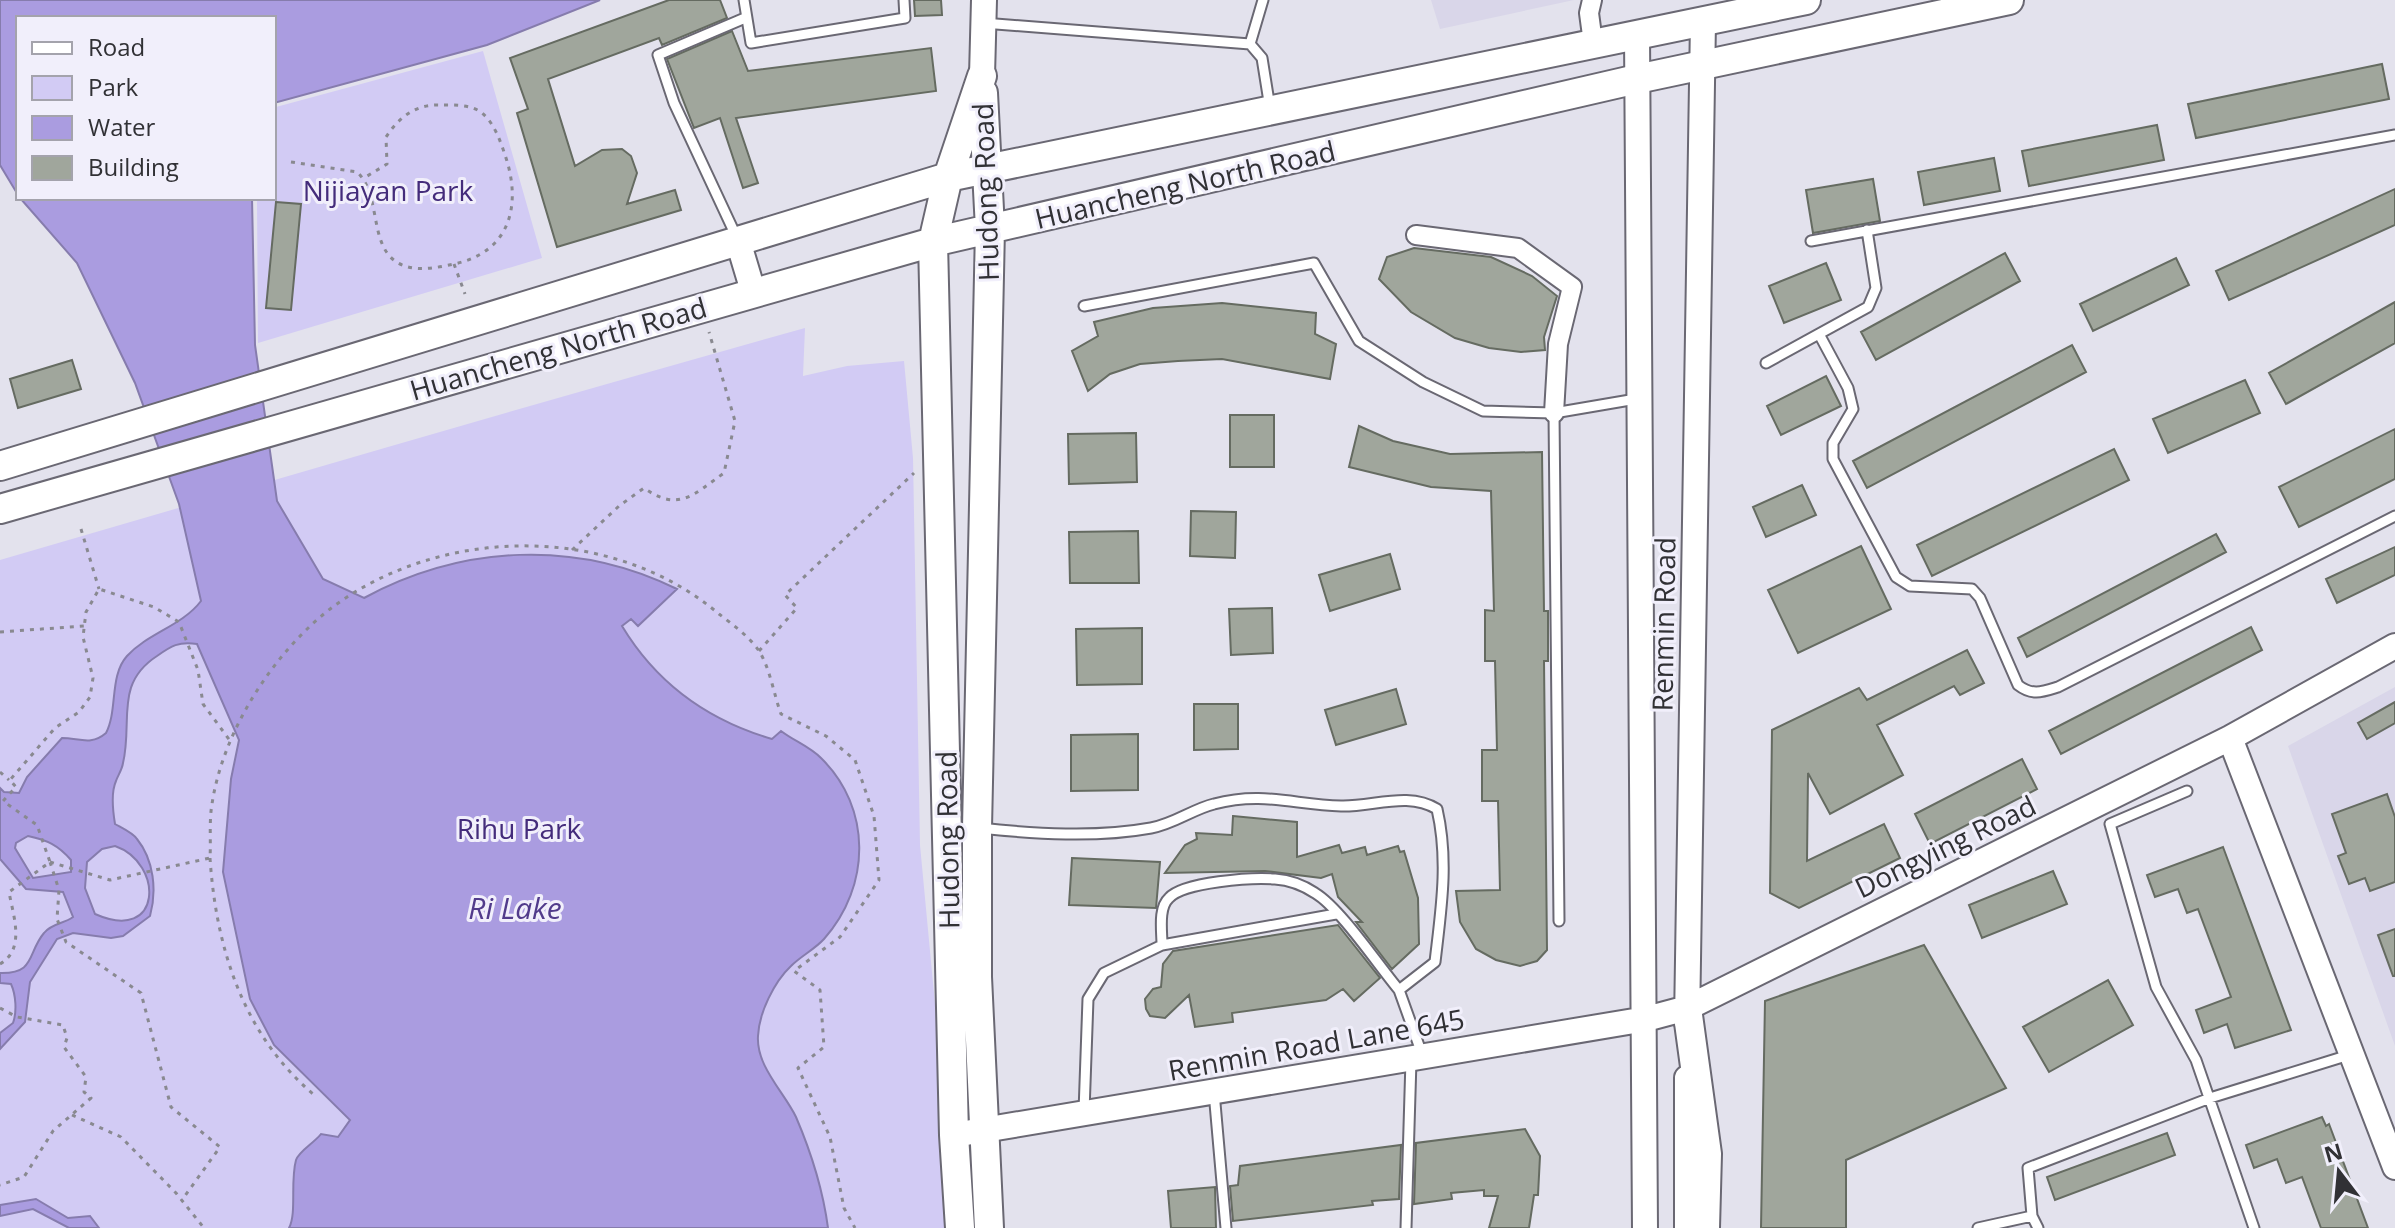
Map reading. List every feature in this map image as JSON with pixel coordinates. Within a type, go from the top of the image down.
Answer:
[{"type":"main road","name":"Huancheng North Road","points":[[0,466],[948,177],[1806,0]]},
{"type":"main road","name":"Huancheng North Road","points":[[0,509],[699,306],[933,242],[1637,79],[2009,0]]},
{"type":"main road","points":[[982,76],[984,12]]},
{"type":"main road","name":"Renmin Road","points":[[1687,1228],[1687,1008],[1703,21]]},
{"type":"main road","name":"Renmin Road","points":[[1637,34],[1646,1019],[1645,1228]]},
{"type":"main road","name":"Hudong Road","points":[[982,76],[990,229],[977,828],[977,977],[989,1228]]},
{"type":"main road","name":"Hudong Road","points":[[960,1228],[954,1135],[933,242],[948,177],[982,76]]},
{"type":"main road","points":[[738,241],[753,291]]},
{"type":"main road","name":"Dongying Road","points":[[1687,1008],[2230,738],[2395,646]]},
{"type":"main road","points":[[2230,738],[2395,1167]]},
{"type":"main road","points":[[1687,1008],[1707,1154],[1705,1228]]},
{"type":"main road","name":"Renmin Road Lane 645","points":[[954,1135],[1646,1019],[1687,1008]]},
{"type":"street","points":[[1592,0],[1589,13],[1593,43]]},
{"type":"street","points":[[1416,235],[1518,248],[1572,287],[1558,344],[1554,413]]},
{"type":"lane","points":[[744,0],[751,43],[905,18],[904,0]]},
{"type":"lane","points":[[1250,44],[1263,0]]},
{"type":"lane","points":[[984,12],[1250,44],[1262,58],[1270,109]]},
{"type":"lane","points":[[738,241],[674,103],[658,55],[745,18]]},
{"type":"lane","points":[[1811,241],[2395,135]]},
{"type":"lane","points":[[1766,363],[1868,307],[1876,288],[1867,230]]},
{"type":"lane","points":[[1084,306],[1314,263],[1359,341],[1423,382],[1483,411],[1554,413],[1640,398]]},
{"type":"lane","points":[[1819,334],[1848,388],[1853,409],[1833,443],[1833,459],[1896,577],[1910,586],[1972,589],[1980,598],[2018,685],[2027,692],[2041,693],[2058,687],[2395,516]]},
{"type":"lane","points":[[1554,413],[1559,921]]},
{"type":"lane","points":[[2187,791],[2110,824],[2156,987],[2196,1060],[2254,1228]]},
{"type":"lane","points":[[977,828],[1029,833],[1153,828],[1211,804],[1250,797],[1291,799],[1324,806],[1406,800],[1428,804],[1437,809],[1444,839],[1445,881],[1435,962],[1399,990]]},
{"type":"lane","points":[[1162,945],[1162,917],[1166,899],[1179,889],[1193,886],[1275,878],[1293,882],[1318,894],[1336,914],[1399,990],[1417,1058],[1406,1228]]},
{"type":"lane","points":[[1084,1114],[1088,999],[1104,973],[1162,945],[1336,914]]},
{"type":"lane","points":[[2038,1228],[2032,1216],[2028,1168],[2210,1098],[2352,1054]]},
{"type":"lane","points":[[1214,1092],[1226,1228]]},
{"type":"lane","points":[[1978,1228],[2032,1216]]},
{"type":"path","points":[[291,162],[332,166],[357,172],[364,178],[385,248],[393,260],[410,268],[454,264],[490,247],[511,222],[515,201],[512,173],[498,134],[481,112],[462,105],[428,105],[413,109],[386,137],[387,164],[364,178]]},
{"type":"path","points":[[454,264],[465,294]]},
{"type":"path","points":[[572,550],[619,506],[644,488],[659,499],[687,499],[724,473],[735,421],[699,306]]},
{"type":"path","points":[[759,651],[797,608],[785,595],[938,450]]},
{"type":"path","points":[[10,780],[55,728],[79,712],[90,697],[93,678],[84,650],[84,626],[86,612],[99,589],[81,529]]},
{"type":"path","points":[[313,1094],[271,1051],[241,1001],[219,922],[210,858],[211,805],[231,742],[274,666],[332,608],[363,587],[432,559],[471,549],[518,544],[572,550],[647,569],[686,589],[759,651],[781,714],[826,736],[855,760],[874,816],[879,880],[840,937],[794,971],[820,990],[824,1047],[798,1068],[830,1137],[844,1208],[855,1228]]},
{"type":"path","points":[[99,589],[154,607],[179,622],[198,670],[203,704],[231,742]]},
{"type":"path","points":[[0,632],[84,626]]},
{"type":"path","points":[[0,772],[16,787],[2,802],[37,825],[59,890],[57,919],[66,942],[141,993],[171,1107],[220,1147],[182,1200]]},
{"type":"path","points":[[50,862],[110,880],[210,858]]},
{"type":"path","points":[[0,964],[6,961],[17,939],[9,892],[17,883],[41,871],[50,862]]},
{"type":"path","points":[[0,1008],[17,1017],[63,1025],[67,1038],[64,1047],[86,1077],[84,1092],[91,1098],[53,1131],[24,1177],[0,1185]]},
{"type":"path","points":[[72,1115],[121,1137],[182,1200],[204,1228]]},
{"type":"shaded area","points":[[1431,0],[1574,0],[1440,29]]},
{"type":"shaded area","points":[[2395,687],[2395,1046],[2288,746]]},
{"type":"green space","name":"Nijiayan Park","points":[[483,51],[542,258],[258,343],[257,200],[276,200],[276,107]]},
{"type":"green space","name":"Rihu Park","points":[[805,328],[803,376],[847,366],[904,361],[913,458],[920,845],[937,1025],[945,1228],[0,1228],[0,560]]},
{"type":"water","points":[[0,0],[600,0],[487,45],[276,102],[276,16],[16,16],[16,192],[0,165]]},
{"type":"water","name":"Ri Lake","points":[[22,200],[252,200],[255,345],[277,501],[323,579],[364,598],[401,580],[440,567],[519,555],[559,556],[599,562],[639,573],[677,589],[638,626],[631,619],[622,626],[651,665],[686,697],[726,721],[772,739],[781,731],[821,758],[838,778],[850,800],[857,823],[857,872],[851,895],[824,939],[795,962],[773,989],[764,1008],[758,1036],[761,1058],[796,1117],[807,1144],[820,1185],[828,1228],[289,1228],[293,1214],[296,1160],[321,1134],[338,1137],[350,1120],[274,1045],[250,999],[223,872],[231,779],[239,740],[197,644],[180,644],[157,656],[144,667],[130,691],[126,747],[113,791],[114,814],[115,824],[135,837],[147,856],[153,886],[150,916],[123,936],[111,938],[73,933],[57,939],[30,982],[25,1022],[0,1049],[0,1033],[13,1023],[15,1009],[11,984],[0,983],[0,973],[20,970],[29,961],[47,930],[73,917],[63,892],[26,889],[0,859],[0,788],[4,792],[19,793],[27,777],[62,738],[90,740],[106,733],[121,664],[135,648],[184,617],[201,601],[179,504],[135,383],[77,263]],"holes":[[[28,836],[47,841],[71,860],[71,872],[33,878],[15,848],[16,843]],[[115,846],[131,855],[142,868],[148,883],[149,898],[144,910],[134,918],[117,920],[95,914],[85,888],[87,862],[102,849]]]},
{"type":"water","points":[[36,1199],[68,1218],[90,1216],[99,1228],[69,1228],[33,1209],[0,1216],[0,1205]]},
{"type":"building","points":[[669,0],[720,0],[727,18],[662,45],[659,38],[548,79],[575,166],[602,150],[622,149],[631,156],[637,173],[627,204],[675,190],[681,210],[557,247],[517,113],[528,109],[510,58]]},
{"type":"building","points":[[914,0],[941,0],[942,15],[915,16]]},
{"type":"building","points":[[732,31],[748,71],[931,48],[936,91],[736,118],[758,183],[743,188],[720,118],[694,128],[667,59]]},
{"type":"building","points":[[2382,64],[2389,99],[2196,138],[2188,104]]},
{"type":"building","points":[[2157,125],[2164,160],[2029,186],[2022,151]]},
{"type":"building","points":[[1994,158],[2000,191],[1924,205],[1918,172]]},
{"type":"building","points":[[1873,179],[1880,221],[1813,233],[1806,190]]},
{"type":"building","points":[[2395,189],[2395,225],[2229,300],[2216,271]]},
{"type":"building","points":[[276,202],[301,204],[291,310],[266,308]]},
{"type":"building","points":[[1414,248],[1491,257],[1532,276],[1557,296],[1544,337],[1545,350],[1521,352],[1489,348],[1455,338],[1411,312],[1379,279],[1387,257]]},
{"type":"building","points":[[2005,253],[2020,281],[1876,360],[1861,332]]},
{"type":"building","points":[[2176,258],[2189,285],[2093,331],[2080,304]]},
{"type":"building","points":[[1826,263],[1841,300],[1784,323],[1769,286]]},
{"type":"building","points":[[2395,302],[2395,343],[2286,404],[2269,373]]},
{"type":"building","points":[[1222,303],[1316,313],[1315,334],[1336,344],[1330,379],[1222,359],[1178,361],[1140,364],[1110,374],[1088,391],[1072,351],[1098,336],[1094,322],[1153,308]]},
{"type":"building","points":[[2072,345],[2086,372],[1867,488],[1853,461]]},
{"type":"building","points":[[72,360],[81,389],[18,408],[10,379]]},
{"type":"building","points":[[1826,376],[1841,406],[1781,435],[1767,406]]},
{"type":"building","points":[[2245,380],[2260,413],[2168,453],[2153,419]]},
{"type":"building","points":[[1230,415],[1274,415],[1274,467],[1230,467]]},
{"type":"building","points":[[1359,426],[1393,441],[1450,454],[1542,452],[1544,611],[1548,611],[1548,661],[1544,661],[1547,950],[1537,961],[1520,966],[1496,960],[1476,949],[1460,922],[1456,891],[1500,890],[1498,801],[1482,801],[1482,750],[1497,750],[1495,661],[1485,661],[1485,610],[1494,611],[1491,491],[1431,487],[1349,467]]},
{"type":"building","points":[[2395,429],[2395,479],[2299,527],[2279,487]]},
{"type":"building","points":[[1136,433],[1137,482],[1069,484],[1068,434]]},
{"type":"building","points":[[2114,449],[2129,480],[1932,576],[1917,545]]},
{"type":"building","points":[[1802,485],[1816,515],[1766,537],[1753,507]]},
{"type":"building","points":[[1191,511],[1236,512],[1235,558],[1190,556]]},
{"type":"building","points":[[1138,531],[1139,583],[1070,583],[1069,532]]},
{"type":"building","points":[[2216,534],[2226,552],[2027,657],[2018,638]]},
{"type":"building","points":[[1861,546],[1891,609],[1798,653],[1768,590]]},
{"type":"building","points":[[2395,547],[2395,575],[2337,603],[2326,579]]},
{"type":"building","points":[[1390,554],[1400,589],[1330,611],[1319,575]]},
{"type":"building","points":[[1272,608],[1273,653],[1231,655],[1229,609]]},
{"type":"building","points":[[2251,627],[2262,650],[2061,754],[2049,731]]},
{"type":"building","points":[[1142,628],[1142,684],[1077,685],[1076,629]]},
{"type":"building","points":[[1967,650],[1984,683],[1960,695],[1954,686],[1877,725],[1903,775],[1830,814],[1808,773],[1807,861],[1884,824],[1900,858],[1799,908],[1770,893],[1772,730],[1859,688],[1867,700]]},
{"type":"building","points":[[1396,689],[1406,724],[1336,745],[1325,710]]},
{"type":"building","points":[[2395,702],[2395,723],[2367,739],[2358,723]]},
{"type":"building","points":[[1194,704],[1238,704],[1238,749],[1194,750]]},
{"type":"building","points":[[1138,734],[1138,790],[1071,791],[1071,735]]},
{"type":"building","points":[[2022,759],[2037,789],[1930,844],[1915,814]]},
{"type":"building","points":[[2387,794],[2395,817],[2395,882],[2370,891],[2365,878],[2349,884],[2338,856],[2346,853],[2332,814]]},
{"type":"building","points":[[1233,816],[1297,822],[1297,857],[1339,845],[1342,853],[1365,847],[1367,855],[1398,846],[1400,852],[1404,851],[1418,898],[1419,944],[1392,969],[1356,922],[1362,922],[1338,897],[1332,874],[1321,878],[1265,871],[1165,873],[1185,845],[1197,839],[1196,833],[1232,835]]},
{"type":"building","points":[[2223,847],[2291,1030],[2235,1048],[2227,1024],[2204,1033],[2196,1010],[2231,997],[2198,909],[2187,913],[2178,889],[2155,897],[2147,875]]},
{"type":"building","points":[[1072,858],[1160,862],[1156,908],[1069,905]]},
{"type":"building","points":[[2053,871],[2067,904],[1982,938],[1969,905]]},
{"type":"building","points":[[1338,925],[1380,978],[1354,1001],[1343,989],[1326,1000],[1232,1013],[1233,1022],[1195,1027],[1189,995],[1165,1018],[1150,1016],[1146,1009],[1145,999],[1153,989],[1161,987],[1163,964],[1173,951]]},
{"type":"building","points":[[2395,929],[2395,976],[2393,976],[2378,935]]},
{"type":"building","points":[[1924,945],[2006,1088],[1846,1160],[1846,1228],[1761,1228],[1765,1001]]},
{"type":"building","points":[[2108,980],[2133,1025],[2049,1072],[2023,1027]]},
{"type":"building","points":[[2322,1117],[2326,1126],[2329,1124],[2368,1228],[2321,1228],[2302,1177],[2286,1183],[2277,1159],[2254,1168],[2246,1145]]},
{"type":"building","points":[[1525,1129],[1540,1156],[1538,1195],[1534,1195],[1529,1228],[1489,1228],[1498,1196],[1484,1196],[1484,1190],[1451,1193],[1452,1199],[1414,1204],[1416,1143]]},
{"type":"building","points":[[2167,1133],[2175,1155],[2055,1200],[2047,1177]]},
{"type":"building","points":[[1401,1145],[1399,1199],[1372,1201],[1373,1205],[1233,1221],[1230,1186],[1238,1185],[1240,1166]]},
{"type":"building","points":[[1215,1187],[1216,1228],[1171,1228],[1168,1191]]}]
